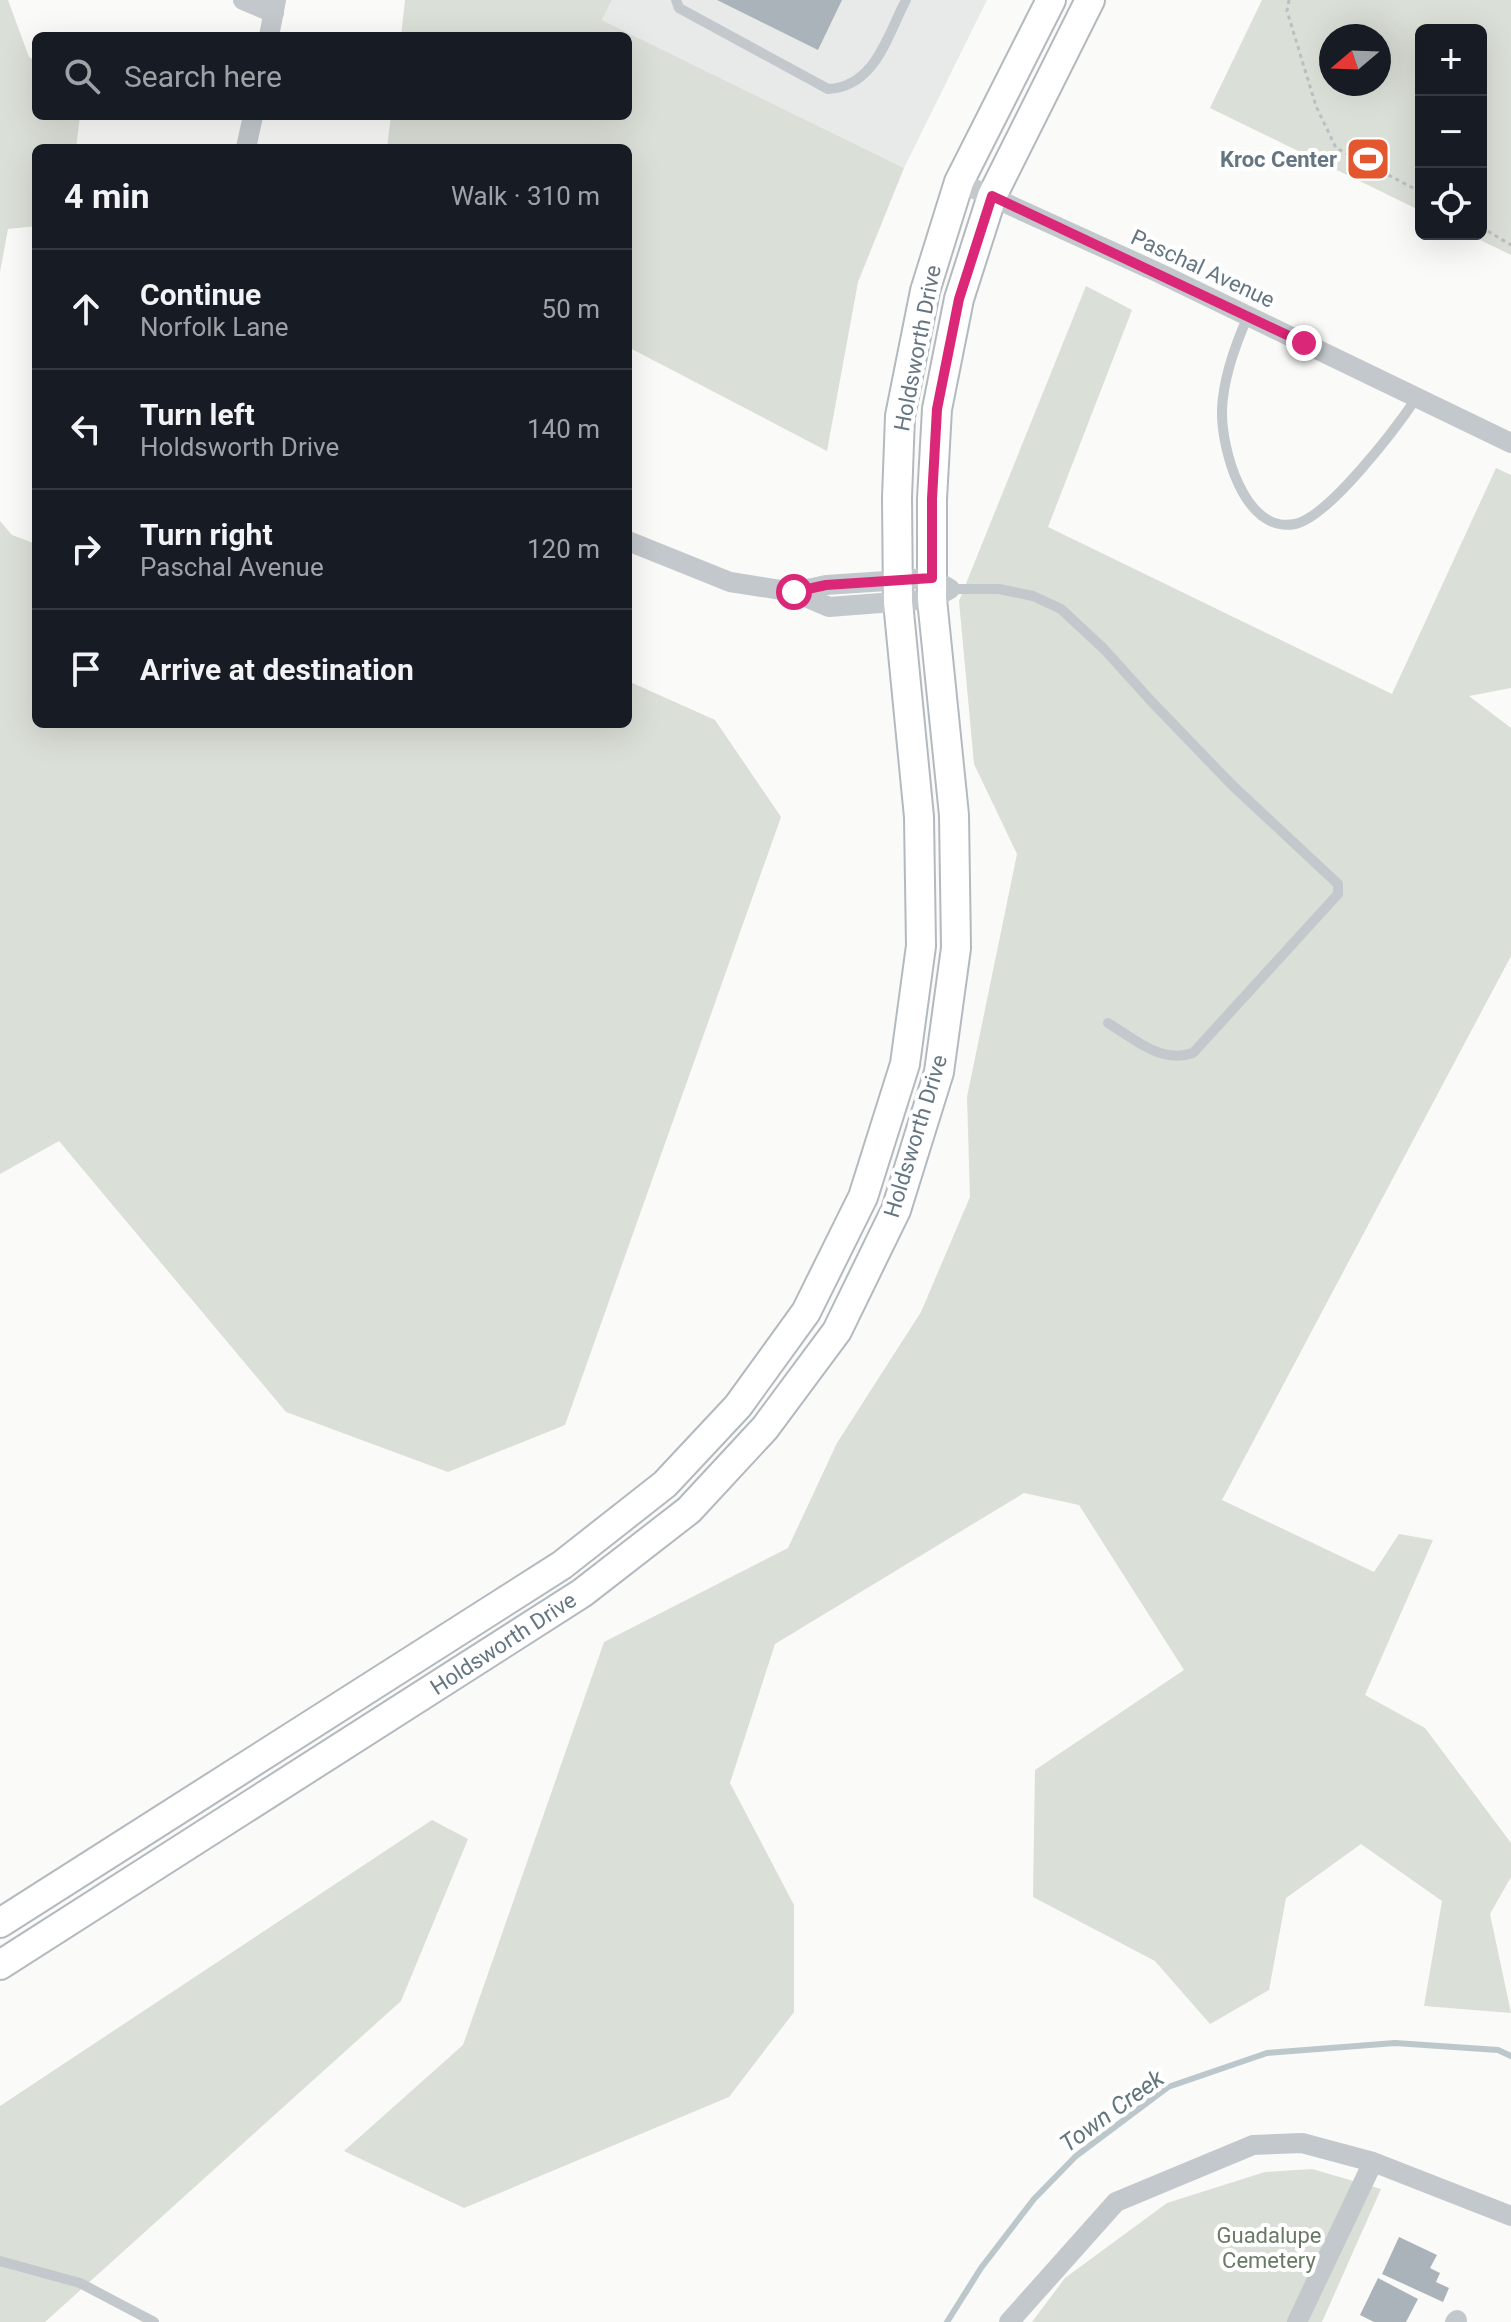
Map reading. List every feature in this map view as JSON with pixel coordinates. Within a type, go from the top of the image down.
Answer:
[{"type":"main road","name":"Holdsworth Drive","points":[[0,1923],[562,1565],[665,1484],[738,1406],[806,1312],[863,1197],[905,1064],[921,946],[919,817],[898,591],[900,416],[925,291],[959,182],[1051,0]]},
{"type":"main road","name":"Holdsworth Drive","points":[[0,1965],[582,1593],[689,1510],[765,1428],[837,1331],[896,1210],[909,1169],[939,1072],[956,948],[954,815],[932,499],[937,409],[959,299],[992,196],[1090,0]]},
{"type":"main road","points":[[214,1786],[233,1816]]},
{"type":"street","points":[[243,0],[275,7],[270,32]]},
{"type":"street","points":[[247,144],[252,120]]},
{"type":"street","name":"Paschal Avenue","points":[[959,182],[1511,443]]},
{"type":"street","points":[[632,543],[730,582],[794,592],[829,607],[898,591],[938,589]]},
{"type":"street","points":[[1009,2322],[1116,2202],[1253,2145],[1302,2143],[1373,2162],[1511,2216]]},
{"type":"street","points":[[1297,2322],[1373,2162]]},
{"type":"lane","points":[[676,0],[679,8],[828,89],[844,88],[868,72],[906,0]]},
{"type":"lane","points":[[1248,316],[1239,338],[1222,407],[1224,440],[1243,495],[1259,515],[1279,524],[1296,524],[1308,518],[1345,486],[1386,442],[1417,397]]},
{"type":"lane","points":[[938,589],[999,589],[1033,596],[1061,609],[1104,649],[1232,785],[1338,884],[1338,894],[1193,1053],[1177,1059],[1157,1053],[1108,1023]]},
{"type":"lane","points":[[0,2261],[80,2283],[154,2322]]},
{"type":"path","points":[[1289,0],[1287,11],[1307,79],[1336,148],[1415,189]]},
{"type":"path","points":[[1487,231],[1511,245]]},
{"type":"shaded area","points":[[612,0],[987,0],[904,168],[632,35],[632,32],[602,20]]},
{"type":"green space","points":[[0,0],[8,0],[32,59],[32,120],[80,120],[76,144],[32,144],[32,226],[8,229],[0,272]]},
{"type":"green space","points":[[405,0],[612,0],[602,20],[626,32],[401,32]]},
{"type":"green space","name":"Kroc Center","points":[[1262,0],[1511,0],[1511,255],[1480,240],[1487,240],[1487,24],[1415,24],[1415,208],[1210,108]]},
{"type":"green space","points":[[632,35],[904,168],[858,282],[827,451],[632,349],[632,144],[388,144],[390,120],[632,120]]},
{"type":"green space","points":[[1086,286],[1132,310],[1048,527],[1392,694],[1496,468],[1511,475],[1511,688],[1469,696],[1511,728],[1511,956],[1222,1500],[1374,1572],[1399,1534],[1433,1540],[1365,1695],[1425,1728],[1511,1843],[1511,1877],[1490,1914],[1511,2013],[1424,2006],[1442,1901],[1361,1844],[1286,1898],[1269,1990],[1210,2024],[1155,1961],[1033,1897],[1035,1770],[1184,1670],[1079,1505],[1024,1493],[775,1644],[730,1783],[794,1905],[794,2012],[729,2097],[464,2208],[344,2151],[463,2045],[604,1642],[788,1548],[837,1443],[921,1312],[970,1197],[967,1097],[1017,854],[974,764],[959,601]]},
{"type":"green space","points":[[0,521],[12,535],[32,542],[32,728],[632,728],[632,683],[715,720],[781,817],[565,1425],[448,1472],[286,1412],[59,1141],[0,1174]]},
{"type":"green space","points":[[432,1820],[468,1839],[401,2001],[45,2322],[0,2322],[0,2106]]},
{"type":"green space","name":"Guadalupe Cemetery","points":[[1312,2169],[1381,2189],[1322,2322],[1032,2322],[1065,2278],[1167,2203],[1265,2172]]},
{"type":"building","points":[[717,0],[842,0],[818,50]]},
{"type":"building","points":[[1399,2237],[1437,2255],[1430,2268],[1440,2273],[1436,2282],[1449,2288],[1443,2302],[1382,2274]]},
{"type":"building","points":[[1378,2278],[1418,2299],[1406,2322],[1374,2322],[1360,2315]]},
{"type":"waterway","name":"Town Creek","points":[[947,2322],[981,2268],[1034,2199],[1076,2156],[1168,2087],[1267,2053],[1395,2043],[1498,2050],[1511,2056]]},
{"type":"place","name":"Kroc Center","points":[[1368,159]]},
{"type":"route","points":[[794,592],[826,585],[932,578],[937,409],[959,299],[992,196],[1304,343]]}]
